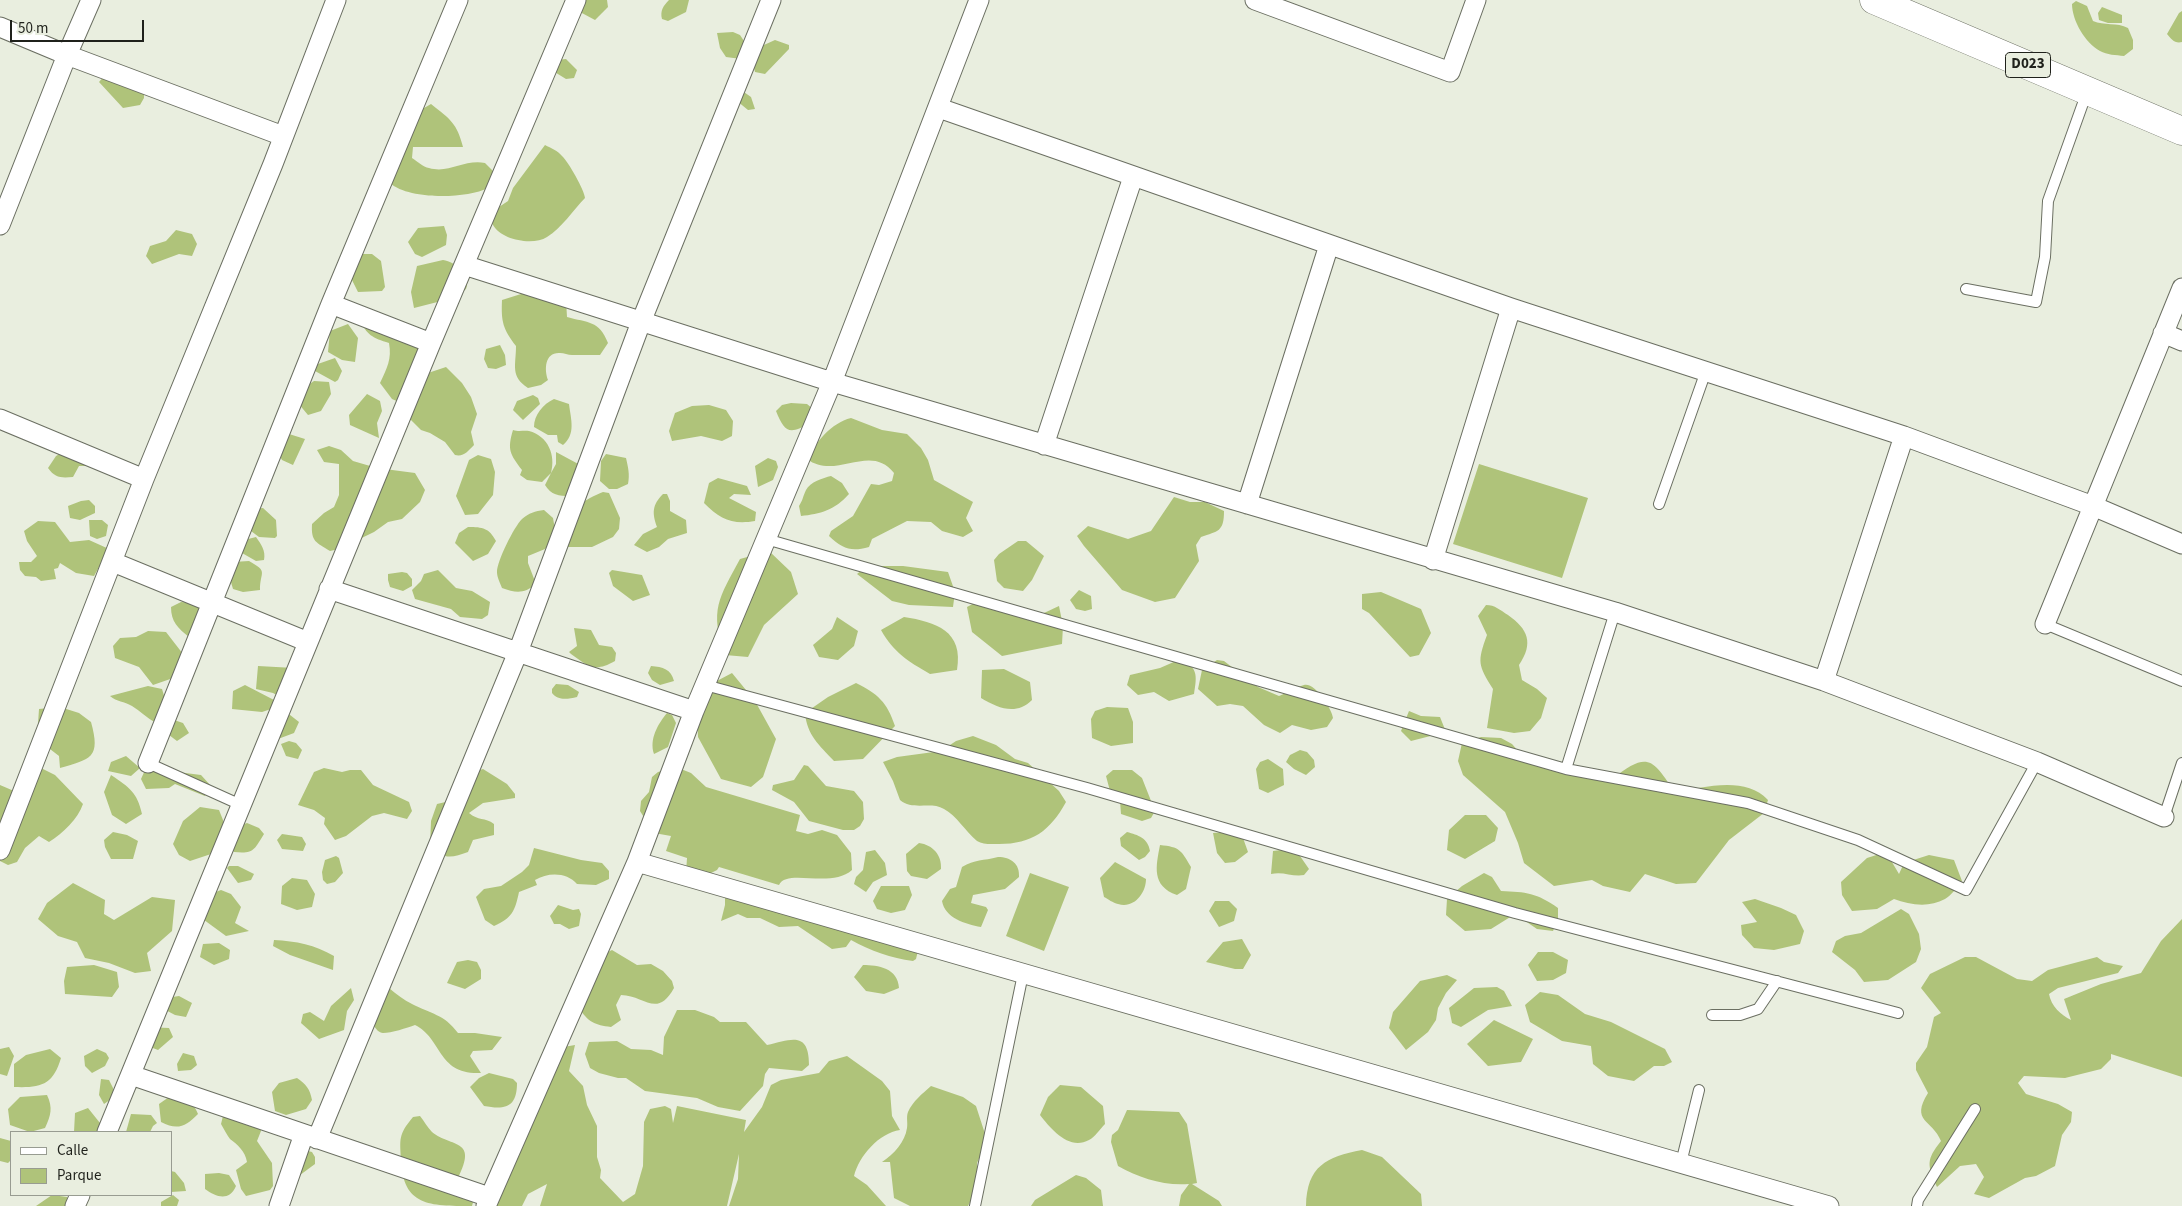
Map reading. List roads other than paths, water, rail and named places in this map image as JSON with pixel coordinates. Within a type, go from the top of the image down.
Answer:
[{"type":"main road","name":"D023","points":[[1874,0],[2088,91],[2181,125]]},
{"type":"street","points":[[0,225],[67,55],[91,0]]},
{"type":"street","points":[[0,850],[144,479],[336,0]]},
{"type":"street","points":[[148,763],[331,304],[458,0]]},
{"type":"street","points":[[107,1131],[329,589],[576,0]]},
{"type":"street","points":[[278,1206],[311,1136],[518,652],[641,322],[771,0]]},
{"type":"street","points":[[131,1075],[311,1136],[487,1202],[637,862],[694,711],[832,382],[979,0]]},
{"type":"street","points":[[1255,0],[1450,72],[1476,0]]},
{"type":"street","points":[[0,28],[283,136]]},
{"type":"street","points":[[939,108],[1511,308],[1904,436],[2093,506],[2182,544]]},
{"type":"street","points":[[1044,445],[1133,177]]},
{"type":"street","points":[[1247,504],[1329,245]]},
{"type":"street","points":[[464,265],[832,382],[1432,560],[1615,612],[1824,680],[2037,762],[2164,817]]},
{"type":"street","points":[[2045,624],[2182,288]]},
{"type":"street","points":[[331,304],[431,343]]},
{"type":"street","points":[[1432,560],[1511,308]]},
{"type":"street","points":[[2163,333],[2182,341]]},
{"type":"street","points":[[0,419],[144,479]]},
{"type":"street","points":[[1824,680],[1904,436]]},
{"type":"street","points":[[113,562],[308,642]]},
{"type":"street","points":[[329,589],[694,711]]},
{"type":"street","points":[[637,862],[1828,1206]]},
{"type":"lane","points":[[1966,289],[2036,302],[2045,256],[2048,201],[2088,91]]},
{"type":"lane","points":[[1659,504],[1706,371]]},
{"type":"lane","points":[[766,539],[1566,769],[1748,803],[1858,840],[1966,890],[2037,762]]},
{"type":"lane","points":[[1566,769],[1615,612]]},
{"type":"lane","points":[[2045,624],[2182,681]]},
{"type":"lane","points":[[705,685],[1087,788],[1515,913],[1898,1013]]},
{"type":"lane","points":[[148,763],[242,805]]},
{"type":"lane","points":[[2164,817],[2182,763]]},
{"type":"lane","points":[[975,1206],[1023,974]]},
{"type":"lane","points":[[1712,1016],[1740,1015],[1758,1009],[1777,980]]},
{"type":"lane","points":[[1681,1163],[1698,1090]]},
{"type":"lane","points":[[1917,1206],[1918,1200],[1975,1109]]}]
